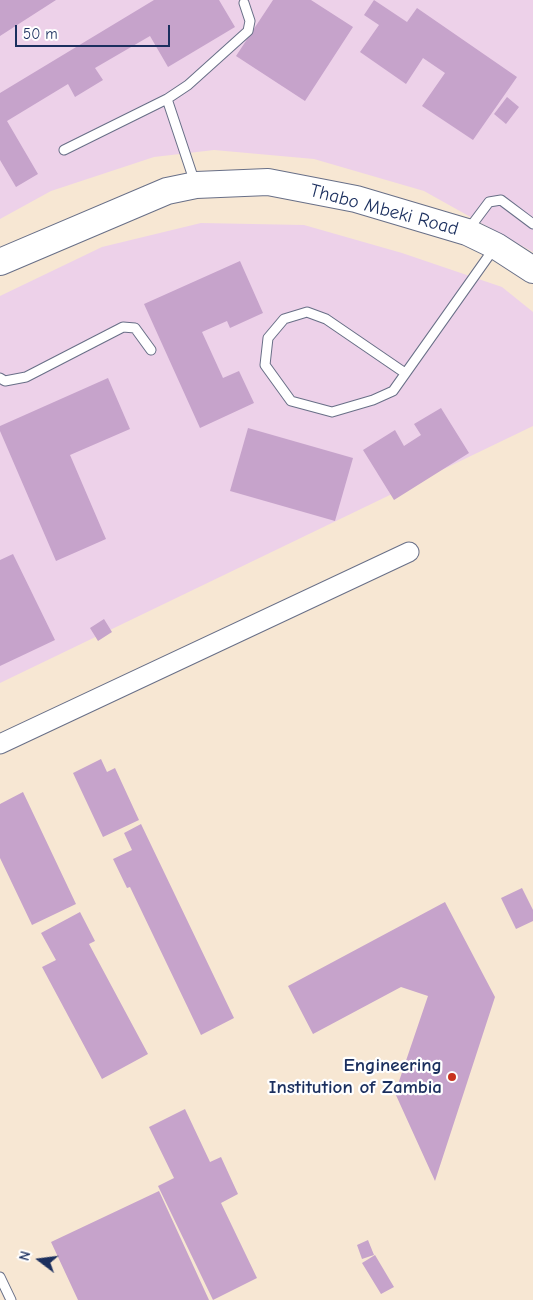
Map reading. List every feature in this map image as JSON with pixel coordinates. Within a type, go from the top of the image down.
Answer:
[{"type":"main road","name":"Thabo Mbeki Road","points":[[0,262],[167,190],[196,185],[268,182],[356,199],[467,232],[496,246],[533,270]]},
{"type":"street","points":[[0,744],[408,552]]},
{"type":"lane","points":[[64,150],[167,99],[188,85],[248,31],[250,21],[244,4]]},
{"type":"lane","points":[[167,99],[196,185]]},
{"type":"lane","points":[[467,232],[489,202],[501,200],[533,224]]},
{"type":"lane","points":[[405,373],[326,318],[307,312],[284,320],[268,338],[265,364],[291,401],[332,412],[372,400],[393,390],[496,246]]},
{"type":"lane","points":[[0,378],[5,381],[26,377],[124,327],[135,328],[151,350]]},
{"type":"lane","points":[[0,1277],[11,1300]]},
{"type":"shaded area","points":[[0,0],[533,0],[533,252],[424,191],[314,159],[214,150],[154,157],[51,191],[0,219]]},
{"type":"shaded area","points":[[201,223],[304,225],[402,253],[502,287],[533,312],[533,426],[0,683],[0,296],[102,247]]},
{"type":"building","points":[[0,0],[56,0],[0,36]]},
{"type":"building","points":[[154,0],[219,0],[235,27],[168,67],[150,36],[95,68],[103,80],[75,97],[68,84],[7,121],[38,174],[16,187],[0,160],[0,93]]},
{"type":"building","points":[[273,0],[311,0],[353,27],[305,101],[236,56]]},
{"type":"building","points":[[374,0],[407,22],[417,8],[517,77],[473,140],[422,106],[445,73],[423,58],[406,84],[360,52],[379,25],[364,15]]},
{"type":"building","points":[[507,97],[519,107],[506,124],[494,114]]},
{"type":"building","points":[[240,261],[263,313],[230,328],[227,321],[202,332],[223,378],[239,371],[254,403],[200,428],[144,304]]},
{"type":"building","points":[[108,378],[130,429],[70,455],[106,539],[56,561],[0,431],[0,426]]},
{"type":"building","points":[[441,408],[469,453],[394,500],[363,450],[395,430],[404,446],[421,435],[414,424]]},
{"type":"building","points":[[248,428],[353,458],[335,521],[230,491]]},
{"type":"building","points":[[13,554],[55,640],[0,666],[0,560]]},
{"type":"building","points":[[104,619],[112,632],[98,641],[90,628]]},
{"type":"building","points":[[101,759],[107,772],[115,768],[139,820],[103,837],[73,773]]},
{"type":"building","points":[[23,792],[76,904],[32,925],[0,858],[0,804]]},
{"type":"building","points":[[141,824],[234,1018],[201,1035],[130,887],[127,888],[113,859],[132,850],[124,833]]},
{"type":"building","points":[[522,888],[533,910],[533,921],[516,929],[501,898]]},
{"type":"building","points":[[445,902],[495,997],[435,1181],[395,1093],[428,996],[401,987],[313,1034],[288,986]]},
{"type":"building","points":[[80,912],[95,941],[89,944],[148,1054],[102,1079],[42,967],[56,960],[41,933]]},
{"type":"building","points":[[185,1109],[210,1162],[221,1157],[238,1194],[221,1203],[257,1278],[213,1300],[158,1186],[174,1178],[149,1127]]},
{"type":"building","points":[[159,1191],[209,1300],[78,1300],[51,1242]]},
{"type":"building","points":[[368,1240],[374,1255],[362,1259],[357,1245]]},
{"type":"building","points":[[375,1255],[394,1287],[381,1294],[362,1263]]},
{"type":"place","name":"Engineering Institution of Zambia","points":[[452,1077]]}]
